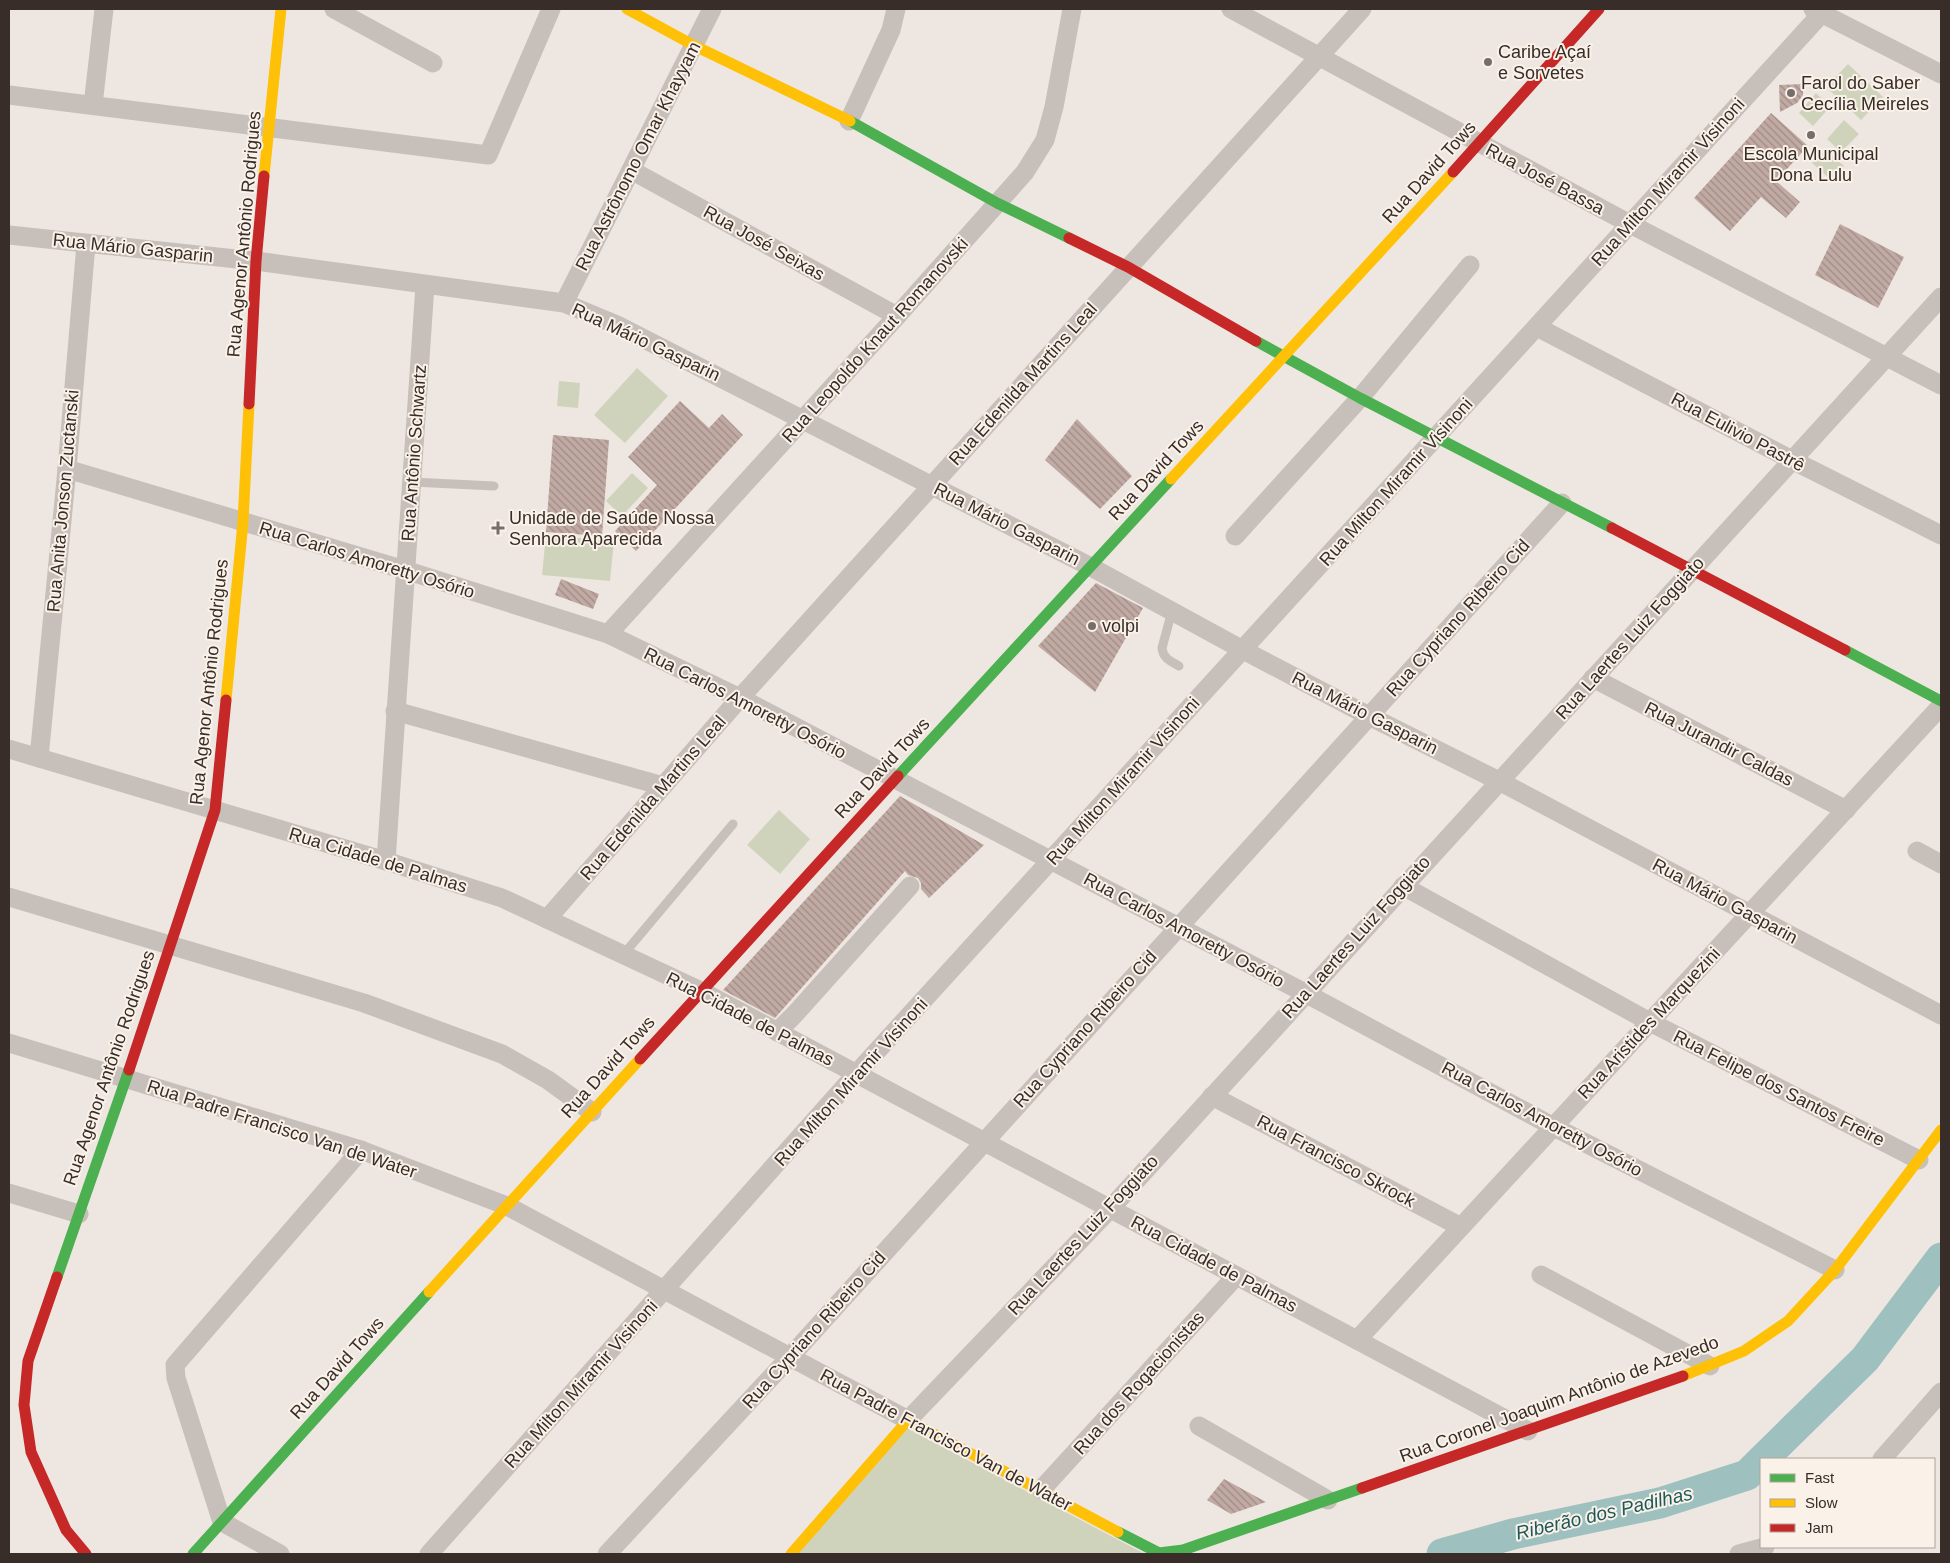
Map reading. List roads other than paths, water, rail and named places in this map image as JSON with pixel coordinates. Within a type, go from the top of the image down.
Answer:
[{"type":"street","points":[[93,105],[104,9]]},
{"type":"street","name":"Rua Agenor Antônio Rodrigues","points":[[86,1554],[66,1530],[31,1452],[24,1405],[28,1361],[126,1079],[215,810],[243,522],[256,261],[281,9]]},
{"type":"street","points":[[334,9],[432,63]]},
{"type":"street","points":[[9,95],[488,155],[551,9]]},
{"type":"street","points":[[627,9],[695,46],[848,121],[997,203],[1128,267],[1283,357],[1436,438],[1693,569],[1941,701]]},
{"type":"street","name":"Rua Astrônomo Omar Khayyam","points":[[564,303],[712,9]]},
{"type":"street","points":[[848,121],[891,30],[896,9]]},
{"type":"street","name":"Rua Leopoldo Knaut Romanovski","points":[[608,634],[804,420],[1025,172],[1045,140],[1054,107],[1072,9]]},
{"type":"street","name":"Rua José Bassa","points":[[1232,9],[1479,144],[1941,385]]},
{"type":"street","name":"Rua Edenilda Martins Leal","points":[[547,919],[740,698],[1362,9]]},
{"type":"street","name":"Rua David Tows","points":[[193,1554],[701,991],[1479,144],[1599,9]]},
{"type":"street","points":[[1817,11],[1941,74]]},
{"type":"street","name":"Rua Milton Miramir Visinoni","points":[[429,1554],[856,1074],[1537,327],[1817,11]]},
{"type":"street","name":"Rua José Seixas","points":[[631,170],[897,316]]},
{"type":"street","name":"Rua Mário Gasparin","points":[[9,235],[256,261],[564,303],[617,325],[1091,567],[1243,650],[1499,781],[1941,1015]]},
{"type":"street","name":"Rua Anita Jonson Zuctanski","points":[[39,758],[67,469],[86,244]]},
{"type":"street","points":[[1235,536],[1360,398],[1470,265]]},
{"type":"street","name":"Rua Antônio Schwartz","points":[[386,861],[425,285]]},
{"type":"street","name":"Rua Laertes Luiz Foggiato","points":[[791,1554],[908,1420],[1110,1209],[1941,297]]},
{"type":"street","name":"Rua Eulivio Pastrê","points":[[1537,327],[1792,460],[1941,535]]},
{"type":"street","name":"Rua Carlos Amoretty Osório","points":[[67,469],[405,570],[608,634],[740,698],[1305,993],[1554,1127],[1835,1270]]},
{"type":"street","name":"Rua Cypriano Ribeiro Cid","points":[[607,1554],[790,1357],[1562,503]]},
{"type":"street","name":"Rua Jurandir Caldas","points":[[1593,678],[1846,810]]},
{"type":"street","name":"Rua Aristides Marquezini","points":[[1357,1340],[1941,706]]},
{"type":"street","points":[[395,711],[662,786]]},
{"type":"street","name":"Rua Cidade de Palmas","points":[[9,749],[386,861],[502,898],[701,991],[1528,1431]]},
{"type":"street","points":[[1917,851],[1941,864]]},
{"type":"street","points":[[777,1032],[910,886]]},
{"type":"street","name":"Rua Felipe dos Santos Freire","points":[[1403,886],[1650,1022],[1919,1160]]},
{"type":"street","points":[[9,897],[364,1004],[502,1054],[548,1080],[592,1112]]},
{"type":"street","name":"Rua Padre Francisco Van de Water","points":[[9,1043],[361,1150],[507,1206],[1159,1552]]},
{"type":"street","name":"Rua Francisco Skrock","points":[[1212,1096],[1461,1227]]},
{"type":"street","name":"Rua Coronel Joaquim Antônio de Azevedo","points":[[1159,1552],[1183,1550],[1528,1431],[1672,1381],[1744,1350],[1788,1321],[1835,1270],[1941,1130]]},
{"type":"street","points":[[280,1554],[222,1522],[176,1378],[175,1366],[361,1150]]},
{"type":"street","points":[[9,1192],[79,1214]]},
{"type":"street","points":[[1541,1275],[1710,1366]]},
{"type":"street","name":"Rua dos Rogacionistas","points":[[1041,1490],[1236,1276]]},
{"type":"street","points":[[1883,1458],[1941,1392]]},
{"type":"street","points":[[1199,1426],[1328,1500]]},
{"type":"street","points":[[1739,1554],[1762,1548]]},
{"type":"lane","points":[[412,482],[494,486]]},
{"type":"lane","points":[[1172,611],[1162,654],[1179,666]]},
{"type":"lane","points":[[623,955],[733,824]]},
{"type":"waterway","name":"Riberão dos Padilhas","points":[[1764,1458],[1865,1359],[1941,1258]]},
{"type":"waterway","name":"Riberão dos Padilhas","points":[[1442,1554],[1513,1534],[1660,1503],[1747,1475],[1760,1462]]},
{"type":"place","name":"Caribe Açaí e Sorvetes","points":[[1488,62]]},
{"type":"place","name":"Farol do Saber Cecília Meireles","points":[[1791,93]]},
{"type":"place","name":"Escola Municipal Dona Lulu","points":[[1811,135]]},
{"type":"place","name":"Unidade de Saúde Nossa Senhora Aparecida","points":[[498,528]]},
{"type":"place","name":"volpi","points":[[1092,626]]}]
